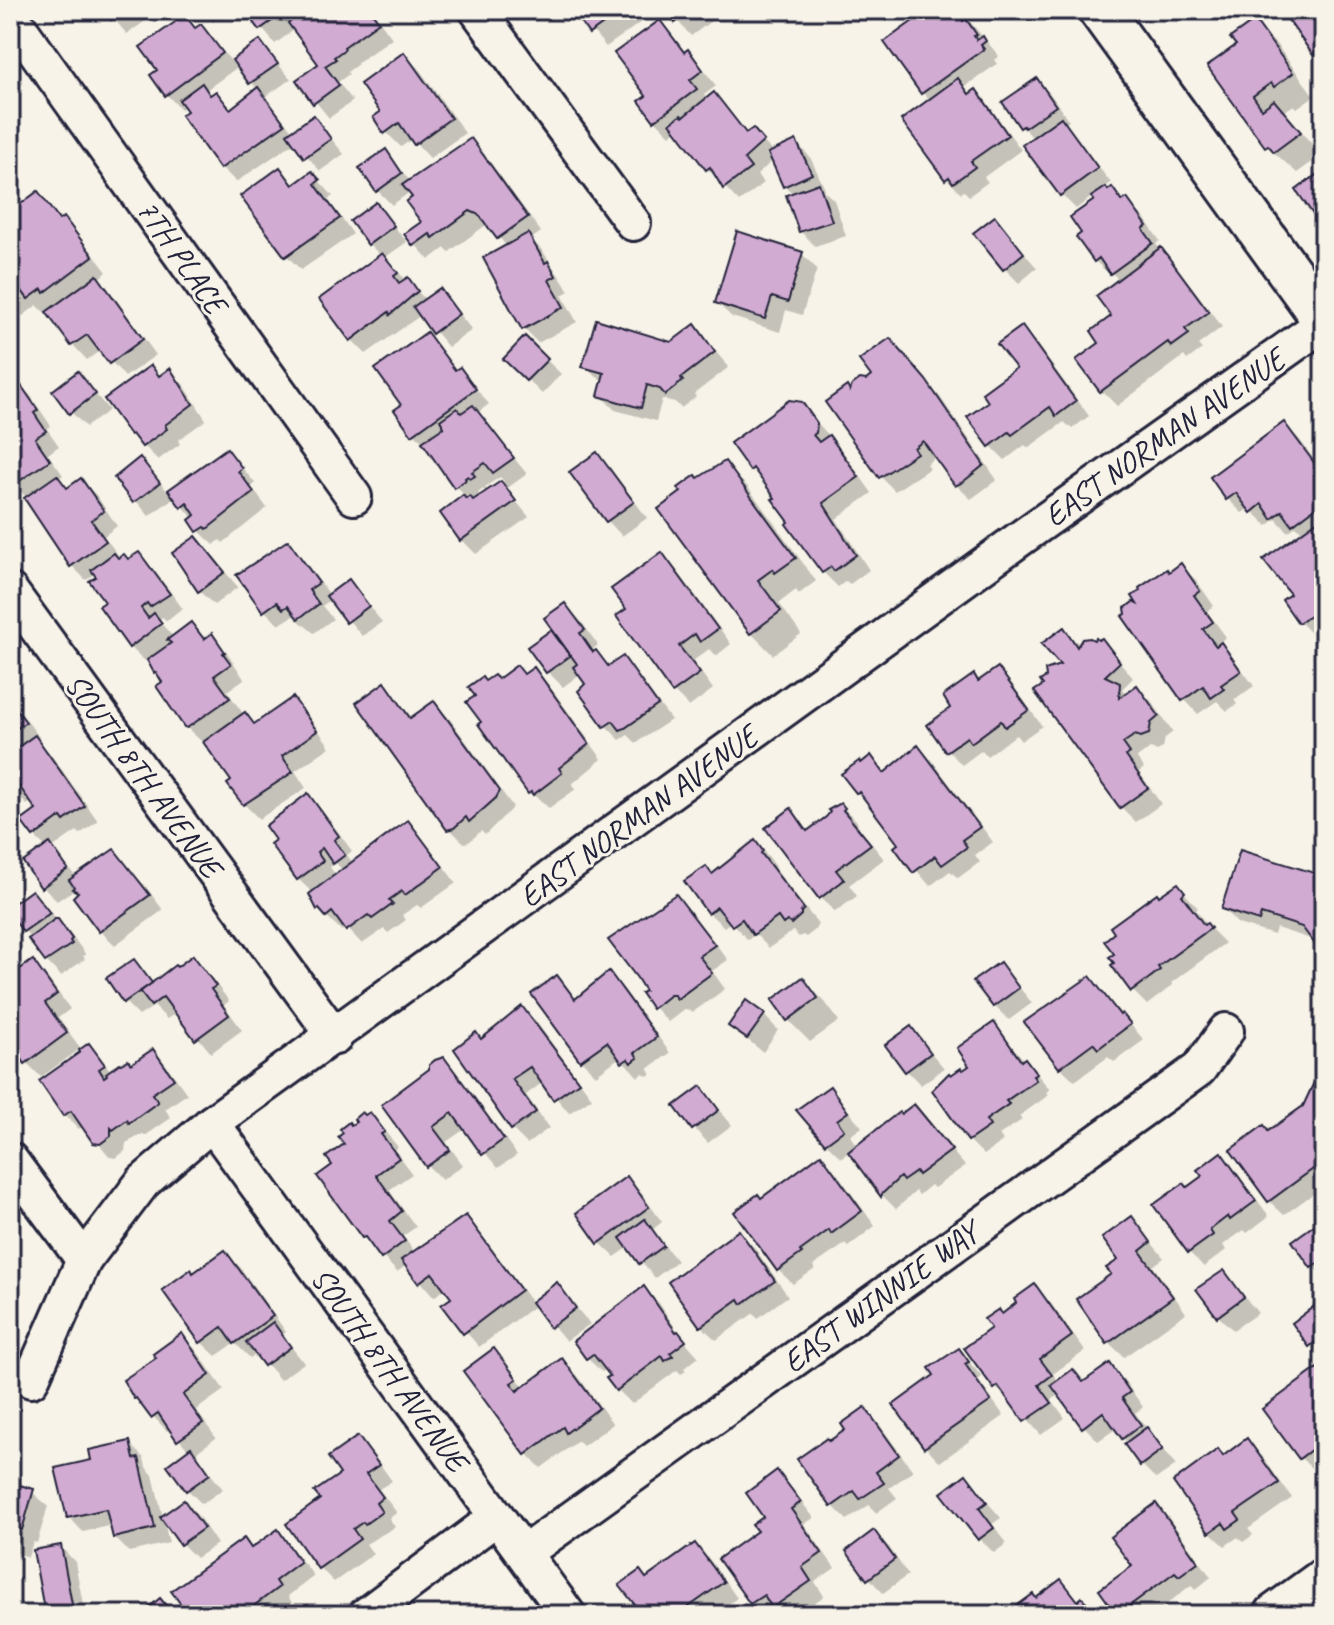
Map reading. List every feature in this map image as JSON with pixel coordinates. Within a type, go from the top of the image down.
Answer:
[{"type":"street","points":[[477,10],[633,223]]},
{"type":"street","name":"7TH PLACE","points":[[10,15],[354,497]]},
{"type":"street","points":[[1114,15],[1324,322]]},
{"type":"street","name":"EAST NORMAN AVENUE","points":[[31,1380],[84,1260],[143,1182],[212,1123],[335,1037],[1013,543],[1324,322]]},
{"type":"street","name":"SOUTH 8TH AVENUE","points":[[10,591],[335,1037]]},
{"type":"street","name":"EAST WINNIE WAY","points":[[524,1553],[1199,1069],[1226,1031]]},
{"type":"street","name":"SOUTH 8TH AVENUE","points":[[212,1123],[568,1615]]},
{"type":"street","points":[[10,1160],[84,1260]]},
{"type":"street","points":[[366,1615],[497,1517]]},
{"type":"street","points":[[1276,1615],[1324,1580]]},
{"type":"building","points":[[104,10],[126,10],[111,20]]},
{"type":"building","points":[[244,10],[285,10],[286,11],[259,30]]},
{"type":"building","points":[[307,10],[370,10],[379,22],[344,47],[334,57],[336,59],[325,66],[339,85],[313,104],[296,80],[318,64],[288,23]]},
{"type":"building","points":[[572,10],[623,10],[589,34]]},
{"type":"building","points":[[666,10],[692,10],[675,23]]},
{"type":"building","points":[[928,10],[959,10],[963,21],[966,19],[977,35],[974,36],[977,40],[983,36],[986,41],[981,45],[984,49],[921,94],[884,42]]},
{"type":"building","points":[[1281,10],[1324,10],[1324,47],[1313,55]]},
{"type":"building","points":[[185,15],[195,28],[201,24],[223,53],[165,96],[150,75],[157,70],[140,47]]},
{"type":"building","points":[[660,20],[684,52],[688,49],[703,70],[690,80],[697,89],[654,121],[639,101],[646,96],[614,53]]},
{"type":"building","points":[[1255,20],[1293,73],[1274,87],[1271,83],[1253,96],[1262,109],[1274,100],[1301,132],[1274,152],[1268,145],[1265,147],[1207,66],[1236,45],[1230,38]]},
{"type":"building","points":[[260,40],[278,64],[249,84],[232,60]]},
{"type":"building","points":[[404,52],[451,118],[414,145],[399,123],[384,134],[373,117],[380,112],[360,84]]},
{"type":"building","points":[[958,78],[969,94],[976,89],[1008,135],[971,161],[975,167],[953,183],[949,177],[945,180],[901,120]]},
{"type":"building","points":[[1037,78],[1056,106],[1020,128],[1002,102]]},
{"type":"building","points":[[202,83],[210,95],[216,91],[230,109],[258,87],[285,124],[220,169],[181,115],[187,111],[179,100]]},
{"type":"building","points":[[714,92],[746,133],[753,128],[764,141],[744,159],[751,168],[723,189],[710,167],[706,170],[670,123],[681,115],[683,117]]},
{"type":"building","points":[[314,115],[331,139],[304,158],[287,134]]},
{"type":"building","points":[[1061,117],[1098,168],[1060,196],[1022,145]]},
{"type":"building","points":[[471,138],[528,217],[497,239],[479,215],[470,211],[433,238],[430,234],[413,246],[404,234],[421,222],[406,202],[412,197],[402,185]]},
{"type":"building","points":[[796,140],[812,174],[783,187],[768,153]]},
{"type":"building","points":[[386,149],[402,173],[376,192],[359,168]]},
{"type":"building","points":[[280,167],[293,185],[312,171],[320,180],[315,184],[340,218],[285,257],[240,196]]},
{"type":"building","points":[[1324,169],[1324,230],[1296,190]]},
{"type":"building","points":[[819,183],[832,221],[799,232],[786,195]]},
{"type":"building","points":[[1106,187],[1108,190],[1112,187],[1122,201],[1127,198],[1147,226],[1143,229],[1153,243],[1110,274],[1099,258],[1094,262],[1076,237],[1081,233],[1070,217]]},
{"type":"building","points":[[38,191],[59,220],[64,217],[93,256],[44,293],[42,289],[28,299],[22,291],[10,300],[10,212]]},
{"type":"building","points":[[376,202],[394,226],[368,245],[350,221]]},
{"type":"building","points":[[995,216],[1024,253],[1003,270],[973,233]]},
{"type":"building","points":[[737,231],[803,252],[788,302],[772,297],[765,319],[715,303]]},
{"type":"building","points":[[528,233],[556,276],[549,280],[564,307],[522,330],[483,258]]},
{"type":"building","points":[[1161,247],[1209,312],[1185,329],[1189,334],[1171,347],[1168,342],[1100,392],[1076,360],[1099,343],[1091,331],[1111,316],[1096,296]]},
{"type":"building","points":[[382,253],[398,273],[394,276],[399,283],[408,277],[418,291],[390,315],[389,312],[350,341],[319,299]]},
{"type":"building","points":[[97,275],[143,339],[109,364],[87,335],[71,346],[46,312]]},
{"type":"building","points":[[440,288],[459,314],[432,334],[413,307]]},
{"type":"building","points":[[596,319],[671,342],[695,324],[715,352],[681,378],[683,381],[665,395],[660,389],[647,385],[641,408],[598,396],[604,373],[582,367]]},
{"type":"building","points":[[1022,326],[1076,401],[1056,416],[1050,407],[1012,435],[1009,432],[989,447],[967,417],[988,402],[982,393],[1016,368],[997,344]]},
{"type":"building","points":[[427,332],[455,370],[460,367],[476,389],[412,435],[394,410],[401,405],[375,369]]},
{"type":"building","points":[[525,336],[548,359],[526,381],[503,359]]},
{"type":"building","points":[[890,338],[926,380],[984,465],[955,486],[923,441],[914,448],[917,453],[879,478],[825,402],[847,386],[850,391],[860,379],[866,380],[871,376],[859,360]]},
{"type":"building","points":[[151,365],[159,376],[170,368],[193,404],[142,447],[104,399]]},
{"type":"building","points":[[78,371],[96,394],[69,414],[52,391]]},
{"type":"building","points":[[16,378],[38,410],[34,413],[46,431],[35,438],[50,460],[12,486],[10,382]]},
{"type":"building","points":[[789,400],[802,402],[817,423],[813,435],[819,442],[829,435],[859,477],[823,503],[856,555],[834,571],[831,567],[822,573],[786,524],[789,522],[772,499],[775,498],[730,443]]},
{"type":"building","points":[[473,405],[514,458],[493,473],[485,463],[472,472],[475,476],[470,479],[468,476],[454,488],[422,442],[444,427],[440,420],[457,408],[461,413]]},
{"type":"building","points":[[1284,422],[1324,476],[1324,501],[1292,525],[1282,511],[1272,519],[1262,504],[1251,513],[1236,493],[1226,500],[1210,477]]},
{"type":"building","points":[[227,448],[242,468],[238,471],[254,492],[207,529],[205,527],[197,532],[189,520],[195,515],[187,503],[181,508],[168,490]]},
{"type":"building","points":[[597,452],[634,502],[606,522],[569,472]]},
{"type":"building","points":[[140,457],[160,483],[133,503],[114,478]]},
{"type":"building","points":[[725,461],[796,558],[775,573],[773,569],[758,580],[781,611],[750,634],[658,509],[681,492],[678,488],[696,475],[698,478]]},
{"type":"building","points":[[57,475],[67,488],[81,478],[104,511],[91,520],[106,541],[70,567],[24,498]]},
{"type":"building","points":[[501,481],[516,501],[460,541],[440,513],[463,495],[473,500]]},
{"type":"building","points":[[1324,516],[1324,608],[1298,623],[1282,600],[1290,594],[1263,560]]},
{"type":"building","points":[[196,536],[225,572],[198,592],[172,553]]},
{"type":"building","points":[[288,540],[319,583],[309,590],[319,604],[298,619],[288,606],[283,609],[277,602],[263,612],[236,575]]},
{"type":"building","points":[[139,552],[170,594],[150,607],[147,603],[141,608],[148,618],[154,613],[162,623],[129,648],[99,606],[105,602],[89,581],[96,577],[91,570],[114,553],[118,558],[124,554],[128,559]]},
{"type":"building","points":[[662,552],[718,629],[700,642],[695,634],[679,646],[700,673],[672,693],[616,616],[626,609],[611,589]]},
{"type":"building","points":[[1181,563],[1200,591],[1194,595],[1213,622],[1203,629],[1216,646],[1221,642],[1241,671],[1221,685],[1224,689],[1211,698],[1203,686],[1182,701],[1122,616],[1126,614],[1125,608],[1133,602],[1137,604],[1132,596],[1140,591],[1139,588]]},
{"type":"building","points":[[349,579],[369,606],[346,623],[326,596]]},
{"type":"building","points":[[565,603],[585,630],[580,633],[593,652],[596,650],[608,666],[623,656],[658,705],[625,728],[620,730],[613,721],[604,727],[578,691],[585,684],[573,667],[577,664],[544,618]]},
{"type":"building","points":[[191,622],[204,639],[212,633],[225,652],[231,664],[214,676],[230,698],[187,728],[156,686],[162,682],[147,660],[171,643],[167,640]]},
{"type":"building","points":[[1324,623],[1324,652],[1314,639],[1317,636],[1313,631]]},
{"type":"building","points":[[1064,627],[1077,647],[1082,639],[1102,638],[1120,662],[1105,676],[1120,683],[1119,698],[1137,685],[1159,716],[1151,723],[1149,734],[1141,737],[1135,735],[1123,743],[1130,753],[1126,756],[1148,788],[1120,808],[1034,691],[1043,685],[1040,681],[1046,677],[1045,670],[1060,665],[1041,644]]},
{"type":"building","points":[[551,630],[570,656],[546,673],[527,647]]},
{"type":"building","points":[[517,665],[524,674],[534,667],[589,744],[559,768],[562,773],[533,795],[531,792],[528,794],[466,702],[475,696],[468,687],[482,677],[485,681],[494,675],[498,679]]},
{"type":"building","points":[[998,667],[1029,710],[1005,727],[1001,721],[971,743],[967,737],[946,752],[927,725],[950,708],[943,696],[974,674],[978,681]]},
{"type":"building","points":[[385,682],[410,718],[434,701],[500,791],[469,822],[466,817],[447,830],[356,703]]},
{"type":"building","points":[[293,697],[317,731],[282,756],[293,772],[243,805],[227,784],[231,781],[203,742],[245,712],[254,724]]},
{"type":"building","points":[[10,701],[26,722],[10,733]]},
{"type":"building","points":[[35,735],[85,806],[64,821],[61,817],[33,837],[21,821],[36,810],[19,786],[10,790],[10,753]]},
{"type":"building","points":[[918,745],[980,827],[962,840],[967,847],[942,865],[935,856],[913,873],[894,847],[898,844],[859,792],[856,793],[841,774],[871,755],[884,773]]},
{"type":"building","points":[[308,793],[339,836],[334,840],[345,855],[333,864],[322,848],[317,852],[323,861],[297,880],[270,844],[275,840],[265,826]]},
{"type":"building","points":[[841,803],[845,808],[843,810],[871,844],[836,870],[844,880],[819,899],[765,828],[791,808],[807,831],[826,817],[830,812],[828,810]]},
{"type":"building","points":[[408,820],[443,867],[405,895],[402,891],[389,900],[393,904],[372,919],[368,915],[346,931],[332,912],[326,917],[317,910],[309,894]]},
{"type":"building","points":[[755,840],[763,851],[761,853],[804,909],[791,924],[787,921],[783,924],[778,917],[753,935],[742,919],[732,926],[717,907],[708,914],[684,881],[706,866],[712,874]]},
{"type":"building","points":[[50,843],[68,869],[41,888],[23,862]]},
{"type":"building","points":[[114,849],[150,895],[99,932],[73,897],[78,892],[72,889],[74,887],[69,880]]},
{"type":"building","points":[[1240,850],[1324,876],[1324,956],[1302,927],[1261,914],[1259,921],[1221,909]]},
{"type":"building","points":[[1178,883],[1185,892],[1182,895],[1204,925],[1207,923],[1211,928],[1158,967],[1160,970],[1131,992],[1111,965],[1114,963],[1109,957],[1114,954],[1104,941],[1114,933],[1110,927],[1157,893],[1159,896]]},
{"type":"building","points":[[32,890],[50,913],[23,932],[10,914],[10,906]]},
{"type":"building","points":[[676,894],[715,945],[699,956],[712,973],[677,999],[670,995],[652,1009],[641,993],[645,991],[637,978],[608,940]]},
{"type":"building","points":[[55,919],[72,939],[72,944],[45,962],[28,939]]},
{"type":"building","points":[[193,955],[216,986],[211,989],[229,1015],[195,1040],[163,997],[151,1006],[140,992]]},
{"type":"building","points":[[134,959],[152,983],[123,1003],[106,978]]},
{"type":"building","points":[[33,960],[57,994],[45,1003],[67,1033],[25,1064],[10,1039],[10,976]]},
{"type":"building","points":[[1000,962],[1019,988],[993,1007],[973,981]]},
{"type":"building","points":[[609,971],[657,1037],[635,1053],[638,1058],[631,1063],[628,1059],[622,1063],[607,1042],[580,1061],[531,994],[557,975],[575,999]]},
{"type":"building","points":[[1090,976],[1120,1015],[1122,1013],[1131,1024],[1098,1049],[1093,1043],[1059,1068],[1024,1022]]},
{"type":"building","points":[[803,977],[818,998],[787,1021],[772,1000]]},
{"type":"building","points":[[746,1000],[765,1014],[747,1039],[728,1026]]},
{"type":"building","points":[[522,1006],[579,1082],[553,1100],[530,1067],[512,1079],[536,1112],[511,1130],[454,1049],[476,1032],[481,1039]]},
{"type":"building","points":[[994,1022],[1021,1061],[1025,1058],[1037,1074],[1033,1076],[1036,1080],[1006,1101],[1009,1104],[986,1120],[990,1126],[968,1141],[932,1090],[949,1073],[951,1075],[969,1066],[957,1048]]},
{"type":"building","points":[[911,1026],[931,1053],[905,1072],[885,1045]]},
{"type":"building","points":[[89,1043],[105,1065],[99,1069],[104,1077],[120,1063],[128,1060],[131,1064],[153,1049],[174,1079],[152,1094],[158,1102],[129,1123],[127,1120],[113,1130],[111,1128],[111,1136],[100,1144],[93,1143],[71,1111],[63,1116],[39,1081]]},
{"type":"building","points":[[444,1057],[504,1139],[482,1155],[452,1113],[433,1127],[450,1150],[426,1167],[381,1105],[429,1069],[435,1060]]},
{"type":"building","points":[[1316,1078],[1324,1081],[1324,1161],[1268,1202],[1230,1150],[1264,1125],[1268,1131],[1303,1106]]},
{"type":"building","points":[[701,1086],[719,1110],[692,1130],[674,1106]]},
{"type":"building","points":[[830,1086],[848,1112],[837,1120],[844,1130],[825,1144],[796,1110]]},
{"type":"building","points":[[914,1104],[952,1150],[918,1175],[916,1172],[903,1181],[900,1177],[881,1197],[848,1152]]},
{"type":"building","points":[[362,1112],[365,1115],[370,1112],[385,1132],[381,1134],[399,1158],[376,1175],[402,1211],[390,1221],[405,1241],[381,1259],[317,1176],[332,1165],[326,1157],[344,1144],[338,1137],[343,1133],[340,1129],[349,1122],[351,1125],[356,1122],[354,1119]]},
{"type":"building","points":[[1221,1152],[1256,1201],[1230,1220],[1228,1216],[1210,1230],[1213,1235],[1188,1253],[1153,1205],[1184,1183],[1187,1187],[1202,1176],[1197,1170]]},
{"type":"building","points":[[821,1154],[862,1211],[831,1234],[829,1230],[777,1271],[734,1212],[758,1194],[761,1198]]},
{"type":"building","points":[[627,1176],[649,1207],[598,1244],[576,1213]]},
{"type":"building","points":[[466,1215],[521,1290],[463,1334],[441,1305],[451,1298],[432,1273],[418,1283],[401,1260]]},
{"type":"building","points":[[1132,1216],[1151,1242],[1140,1251],[1173,1297],[1107,1344],[1076,1299],[1111,1274],[1106,1268],[1118,1260],[1102,1238]]},
{"type":"building","points":[[1324,1218],[1324,1259],[1311,1268],[1292,1241]]},
{"type":"building","points":[[645,1219],[664,1246],[639,1264],[620,1238]]},
{"type":"building","points":[[739,1230],[775,1281],[742,1304],[739,1299],[700,1327],[668,1282]]},
{"type":"building","points":[[225,1250],[273,1316],[234,1344],[222,1327],[200,1343],[162,1290]]},
{"type":"building","points":[[1224,1270],[1244,1297],[1217,1317],[1196,1289]]},
{"type":"building","points":[[557,1282],[576,1308],[550,1328],[531,1302]]},
{"type":"building","points":[[1035,1284],[1072,1336],[1040,1359],[1052,1375],[1039,1385],[1052,1403],[1024,1422],[998,1386],[994,1389],[964,1348],[991,1328],[984,1319],[999,1309],[1002,1314],[1016,1303],[1014,1299]]},
{"type":"building","points":[[644,1286],[676,1332],[686,1341],[670,1353],[673,1356],[665,1361],[662,1356],[616,1391],[606,1378],[610,1376],[593,1354],[586,1359],[573,1341]]},
{"type":"building","points":[[1317,1304],[1324,1314],[1324,1335],[1309,1347],[1292,1323]]},
{"type":"building","points":[[273,1322],[291,1347],[264,1366],[246,1342]]},
{"type":"building","points":[[182,1333],[210,1375],[183,1395],[203,1423],[177,1441],[158,1413],[151,1418],[134,1399],[123,1380],[156,1358],[153,1354]]},
{"type":"building","points":[[494,1348],[517,1379],[511,1383],[517,1391],[562,1358],[599,1408],[566,1433],[563,1427],[525,1455],[463,1371]]},
{"type":"building","points":[[959,1348],[969,1362],[965,1364],[991,1401],[924,1448],[893,1405],[934,1375],[929,1368]]},
{"type":"building","points":[[1110,1363],[1130,1392],[1122,1398],[1141,1425],[1122,1439],[1103,1412],[1082,1428],[1051,1385],[1073,1369],[1083,1382]]},
{"type":"building","points":[[1323,1364],[1324,1440],[1299,1459],[1262,1409]]},
{"type":"building","points":[[865,1407],[899,1455],[876,1472],[884,1483],[860,1499],[854,1491],[831,1507],[797,1459],[827,1438],[829,1441],[845,1430],[841,1424]]},
{"type":"building","points":[[1147,1427],[1163,1449],[1140,1466],[1124,1444]]},
{"type":"building","points":[[358,1436],[379,1465],[366,1474],[383,1497],[376,1503],[382,1512],[353,1529],[360,1539],[318,1569],[286,1524],[320,1499],[314,1492],[340,1474],[328,1457]]},
{"type":"building","points":[[1247,1438],[1279,1483],[1235,1513],[1240,1520],[1227,1529],[1223,1523],[1209,1533],[1173,1482],[1218,1449],[1223,1456]]},
{"type":"building","points":[[130,1441],[134,1459],[139,1458],[155,1528],[113,1538],[106,1509],[67,1518],[55,1468],[91,1460],[89,1450]]},
{"type":"building","points":[[191,1447],[210,1474],[186,1491],[167,1465]]},
{"type":"building","points":[[777,1470],[801,1502],[791,1509],[822,1553],[802,1567],[811,1581],[772,1608],[764,1595],[750,1604],[718,1559],[757,1531],[752,1525],[763,1517],[746,1493]]},
{"type":"building","points":[[966,1474],[987,1502],[979,1508],[994,1528],[978,1540],[941,1493]]},
{"type":"building","points":[[10,1475],[20,1478],[19,1485],[34,1489],[22,1530],[18,1529],[14,1543],[10,1542]]},
{"type":"building","points":[[184,1500],[204,1528],[180,1545],[160,1517]]},
{"type":"building","points":[[1156,1503],[1198,1562],[1179,1576],[1175,1572],[1117,1615],[1099,1590],[1132,1566],[1110,1537]]},
{"type":"building","points":[[278,1529],[300,1562],[275,1581],[279,1587],[251,1608],[254,1612],[250,1615],[189,1615],[171,1591],[244,1538],[251,1548]]},
{"type":"building","points":[[874,1530],[895,1559],[867,1580],[846,1551]]},
{"type":"building","points":[[695,1543],[724,1582],[683,1611],[686,1615],[643,1615],[619,1585],[640,1570],[646,1578]]},
{"type":"building","points":[[61,1545],[74,1615],[45,1615],[33,1550]]},
{"type":"building","points":[[1061,1579],[1078,1601],[1082,1597],[1095,1615],[996,1615],[1007,1613],[1033,1594],[1036,1598]]},
{"type":"building","points":[[160,1598],[174,1615],[140,1615]]}]
